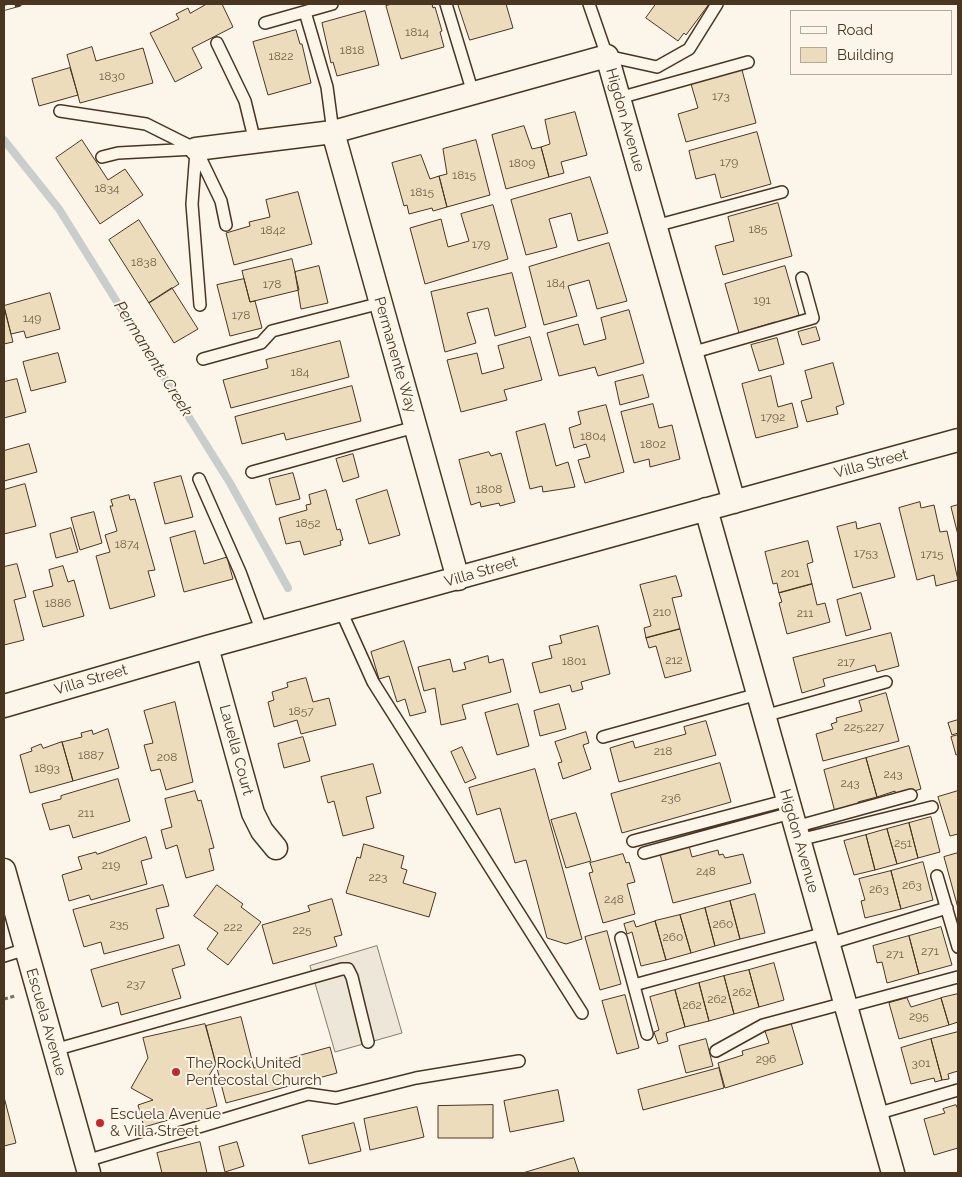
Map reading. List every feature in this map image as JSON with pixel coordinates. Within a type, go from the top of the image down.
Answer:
[{"type":"street","name":"Higdon Avenue","points":[[196,149],[333,132],[607,56],[734,502]]},
{"type":"street","name":"Permanente Way","points":[[333,132],[458,579]]},
{"type":"street","name":"Villa Street","points":[[4,706],[207,647],[958,440]]},
{"type":"street","name":"Higdon Avenue","points":[[706,510],[893,1173]]},
{"type":"street","name":"Lauella Court","points":[[207,647],[253,813],[262,831],[276,848]]},
{"type":"street","name":"Escuela Avenue","points":[[4,870],[88,1167]]},
{"type":"lane","points":[[265,23],[332,4]]},
{"type":"lane","points":[[446,4],[473,93]]},
{"type":"lane","points":[[589,4],[607,56],[657,67],[689,49],[717,4]]},
{"type":"lane","points":[[305,12],[326,87],[333,132]]},
{"type":"lane","points":[[216,43],[246,101],[256,142]]},
{"type":"lane","points":[[619,98],[748,62]]},
{"type":"lane","points":[[60,111],[146,124],[196,149],[221,201],[226,225]]},
{"type":"lane","points":[[102,157],[118,152],[196,149]]},
{"type":"lane","points":[[196,149],[192,204],[200,305]]},
{"type":"lane","points":[[655,226],[782,192]]},
{"type":"lane","points":[[692,353],[814,318],[802,278]]},
{"type":"lane","points":[[203,359],[261,343],[272,331],[380,303]]},
{"type":"lane","points":[[252,472],[416,427]]},
{"type":"lane","points":[[199,479],[240,572],[262,632]]},
{"type":"lane","points":[[341,611],[373,682],[582,1013]]},
{"type":"lane","points":[[764,716],[886,682]]},
{"type":"lane","points":[[603,737],[758,694]]},
{"type":"lane","points":[[644,853],[911,795]]},
{"type":"lane","points":[[633,841],[793,820],[932,807]]},
{"type":"lane","points":[[937,876],[958,947]]},
{"type":"lane","points":[[634,985],[947,908]]},
{"type":"lane","points":[[621,938],[647,1034]]},
{"type":"lane","points":[[4,956],[26,949]]},
{"type":"lane","points":[[54,1050],[342,969],[348,969],[352,977],[368,1042]]},
{"type":"lane","points":[[716,1051],[763,1026],[958,977]]},
{"type":"lane","points":[[88,1167],[308,1094],[336,1098],[416,1078],[519,1061]]},
{"type":"lane","points":[[876,1114],[958,1090]]},
{"type":"shaded area","points":[[377,946],[402,1033],[335,1052],[310,966]]},
{"type":"building","points":[[207,4],[222,4],[233,27],[192,48],[202,68],[175,82],[150,33],[179,19],[176,14],[188,8],[190,13]]},
{"type":"building","points":[[392,4],[432,4],[433,8],[435,7],[442,31],[440,32],[444,47],[401,59],[386,6]]},
{"type":"building","points":[[458,4],[506,4],[513,28],[470,40]]},
{"type":"building","points":[[656,4],[709,4],[686,35],[684,33],[678,41],[646,18]]},
{"type":"building","points":[[365,11],[379,65],[337,76],[333,62],[331,63],[322,23]]},
{"type":"building","points":[[296,30],[300,44],[302,44],[311,83],[268,95],[253,42]]},
{"type":"building","points":[[92,47],[96,61],[143,48],[153,83],[80,103],[67,55]]},
{"type":"building","points":[[70,68],[78,95],[39,106],[32,79]]},
{"type":"building","points":[[742,70],[756,123],[686,142],[678,114],[698,108],[691,84]]},
{"type":"building","points":[[575,112],[587,155],[561,162],[564,173],[549,177],[541,147],[550,144],[545,120]]},
{"type":"building","points":[[524,126],[532,149],[541,147],[549,177],[506,189],[492,135]]},
{"type":"building","points":[[757,132],[771,184],[721,198],[715,174],[696,179],[689,151]]},
{"type":"building","points":[[82,140],[108,180],[125,169],[143,195],[100,224],[56,158]]},
{"type":"building","points":[[476,140],[490,195],[447,207],[439,176],[447,174],[443,149]]},
{"type":"building","points":[[421,155],[430,179],[439,176],[447,207],[433,211],[432,208],[409,214],[407,205],[404,206],[392,163]]},
{"type":"building","points":[[590,177],[608,233],[578,241],[571,213],[549,219],[557,247],[526,255],[511,200]]},
{"type":"building","points":[[298,192],[312,244],[234,265],[226,233],[250,226],[249,222],[270,217],[266,200]]},
{"type":"building","points":[[778,203],[792,256],[723,275],[715,246],[734,241],[728,217]]},
{"type":"building","points":[[493,205],[508,259],[425,284],[410,228],[441,219],[448,247],[469,241],[461,214]]},
{"type":"building","points":[[139,220],[179,284],[149,303],[109,240]]},
{"type":"building","points":[[609,243],[627,301],[597,309],[589,280],[568,286],[577,316],[544,325],[529,267]]},
{"type":"building","points":[[292,259],[299,290],[250,302],[242,271]]},
{"type":"building","points":[[319,266],[328,303],[301,309],[295,272]]},
{"type":"building","points":[[785,266],[799,315],[776,325],[775,322],[739,333],[725,284]]},
{"type":"building","points":[[512,273],[526,327],[495,336],[488,308],[467,313],[476,343],[445,352],[431,292]]},
{"type":"building","points":[[244,279],[250,302],[255,301],[262,328],[230,336],[217,285]]},
{"type":"building","points":[[172,288],[198,329],[174,343],[149,303]]},
{"type":"building","points":[[50,293],[60,329],[26,338],[24,331],[11,334],[4,306]]},
{"type":"building","points":[[4,307],[13,342],[4,344]]},
{"type":"building","points":[[629,310],[644,363],[598,376],[595,367],[559,376],[547,333],[578,324],[584,345],[606,339],[601,318]]},
{"type":"building","points":[[816,327],[820,340],[802,345],[798,332]]},
{"type":"building","points":[[530,337],[542,380],[504,390],[507,400],[461,412],[447,360],[477,353],[482,374],[504,368],[498,346]]},
{"type":"building","points":[[777,338],[784,364],[759,371],[751,345]]},
{"type":"building","points":[[340,341],[349,377],[231,408],[223,380],[268,368],[266,360]]},
{"type":"building","points":[[58,353],[66,382],[31,391],[23,362]]},
{"type":"building","points":[[833,363],[844,404],[836,407],[838,414],[807,422],[801,401],[812,398],[805,371]]},
{"type":"building","points":[[643,375],[649,397],[620,405],[615,382]]},
{"type":"building","points":[[771,376],[778,407],[792,403],[798,427],[756,438],[742,384]]},
{"type":"building","points":[[17,379],[26,412],[4,418],[4,382]]},
{"type":"building","points":[[352,386],[361,421],[286,440],[284,433],[242,444],[235,417]]},
{"type":"building","points":[[653,404],[659,428],[672,425],[680,459],[650,467],[649,459],[634,463],[621,412]]},
{"type":"building","points":[[606,405],[624,472],[585,483],[578,460],[590,457],[586,444],[574,448],[569,428],[581,424],[578,412]]},
{"type":"building","points":[[545,424],[556,466],[568,462],[575,487],[543,492],[542,486],[530,489],[516,432]]},
{"type":"building","points":[[29,444],[37,472],[4,481],[4,451]]},
{"type":"building","points":[[489,452],[491,456],[501,453],[515,502],[500,506],[499,503],[481,507],[480,502],[471,505],[459,460]]},
{"type":"building","points":[[353,454],[359,477],[343,482],[336,459]]},
{"type":"building","points":[[293,473],[300,499],[276,505],[269,479]]},
{"type":"building","points":[[181,476],[193,517],[165,524],[154,483]]},
{"type":"building","points":[[25,484],[36,526],[4,534],[4,490]]},
{"type":"building","points":[[326,490],[337,530],[340,529],[343,540],[340,541],[341,545],[304,555],[300,541],[286,544],[279,518],[307,510],[306,505],[311,504],[309,495]]},
{"type":"building","points":[[387,490],[400,535],[369,544],[356,500]]},
{"type":"building","points":[[129,495],[130,500],[135,499],[155,570],[148,571],[155,596],[110,609],[96,556],[110,552],[105,535],[117,531],[110,506],[113,506],[111,500]]},
{"type":"building","points":[[920,502],[921,508],[934,505],[940,532],[947,531],[958,580],[936,586],[934,575],[917,580],[899,508]]},
{"type":"building","points":[[958,505],[958,535],[951,507]]},
{"type":"building","points":[[94,512],[102,543],[80,550],[71,518]]},
{"type":"building","points":[[856,522],[857,529],[880,523],[895,577],[853,588],[837,527]]},
{"type":"building","points":[[71,528],[78,552],[56,558],[50,534]]},
{"type":"building","points":[[195,531],[204,564],[227,557],[233,579],[184,592],[170,538]]},
{"type":"building","points":[[808,541],[813,562],[807,564],[812,584],[779,593],[777,583],[773,584],[765,552]]},
{"type":"building","points":[[17,564],[26,597],[14,600],[24,640],[4,645],[4,567]]},
{"type":"building","points":[[63,566],[68,582],[74,580],[84,616],[43,627],[33,591],[53,586],[49,570]]},
{"type":"building","points":[[676,576],[682,596],[672,598],[680,629],[646,638],[644,628],[651,626],[640,585]]},
{"type":"building","points":[[812,584],[817,605],[825,603],[830,622],[787,634],[779,603],[782,602],[779,593]]},
{"type":"building","points":[[861,593],[871,629],[846,636],[837,600]]},
{"type":"building","points":[[598,626],[610,674],[581,682],[583,689],[572,692],[570,685],[540,693],[532,663],[552,658],[549,646],[562,643],[560,636]]},
{"type":"building","points":[[680,629],[691,671],[665,678],[656,646],[649,648],[646,638]]},
{"type":"building","points":[[891,633],[899,666],[877,672],[875,665],[823,679],[825,686],[802,693],[793,658]]},
{"type":"building","points":[[404,641],[426,712],[410,716],[405,699],[397,702],[389,676],[379,679],[371,652]]},
{"type":"building","points":[[488,656],[489,663],[503,659],[511,692],[462,705],[466,719],[441,725],[435,688],[424,691],[418,667],[450,659],[453,672],[466,669],[464,663]]},
{"type":"building","points":[[306,678],[313,702],[329,698],[336,725],[301,734],[297,720],[274,727],[268,702],[274,700],[272,692],[288,687],[287,683]]},
{"type":"building","points":[[886,693],[899,741],[823,761],[816,734],[833,729],[831,724],[837,722],[836,718],[862,711],[859,701]]},
{"type":"building","points":[[175,702],[193,782],[166,790],[160,769],[151,771],[144,745],[153,743],[144,711]]},
{"type":"building","points":[[518,704],[529,746],[497,755],[485,713]]},
{"type":"building","points":[[559,704],[566,729],[540,736],[534,711]]},
{"type":"building","points":[[958,720],[958,733],[952,735],[948,723]]},
{"type":"building","points":[[706,721],[716,755],[619,782],[610,748],[633,741],[635,748],[686,734],[684,727]]},
{"type":"building","points":[[108,729],[119,768],[73,781],[62,742],[82,737],[81,733],[92,730],[93,734]]},
{"type":"building","points":[[586,732],[589,743],[583,745],[591,769],[563,779],[558,763],[562,762],[555,742]]},
{"type":"building","points":[[958,735],[958,754],[956,755],[951,737]]},
{"type":"building","points":[[303,737],[310,761],[284,768],[278,744]]},
{"type":"building","points":[[62,742],[73,781],[30,793],[20,755],[32,751],[31,748],[41,744],[43,748]]},
{"type":"building","points":[[909,746],[921,789],[896,796],[895,791],[877,797],[866,758]]},
{"type":"building","points":[[462,747],[476,778],[465,783],[451,752]]},
{"type":"building","points":[[866,758],[877,797],[858,802],[859,806],[835,812],[824,770]]},
{"type":"building","points":[[720,763],[731,802],[622,833],[611,794]]},
{"type":"building","points":[[373,764],[381,793],[366,797],[374,828],[343,836],[334,801],[328,803],[321,777]]},
{"type":"building","points":[[535,769],[582,939],[566,944],[547,938],[526,860],[515,863],[500,808],[477,815],[469,788]]},
{"type":"building","points":[[118,779],[130,821],[73,838],[69,825],[50,830],[42,804],[61,799],[61,796]]},
{"type":"building","points":[[195,791],[198,801],[201,800],[214,848],[209,849],[214,870],[186,878],[177,845],[166,849],[161,830],[172,827],[165,799]]},
{"type":"building","points":[[958,791],[958,834],[950,836],[938,797]]},
{"type":"building","points":[[576,813],[591,861],[566,868],[551,820]]},
{"type":"building","points":[[931,817],[940,852],[918,858],[909,823]]},
{"type":"building","points":[[909,823],[918,858],[897,864],[887,829]]},
{"type":"building","points":[[887,829],[897,864],[875,870],[866,835]]},
{"type":"building","points":[[866,835],[875,870],[854,875],[844,841]]},
{"type":"building","points":[[146,837],[152,858],[141,861],[147,884],[91,900],[89,895],[69,901],[62,875],[82,869],[78,857],[96,852],[97,854]]},
{"type":"building","points":[[364,844],[404,856],[401,868],[407,870],[403,883],[436,893],[429,917],[346,893],[357,857],[360,858]]},
{"type":"building","points":[[689,846],[692,857],[718,850],[719,855],[723,854],[725,858],[743,854],[751,883],[673,903],[660,854]]},
{"type":"building","points":[[958,853],[958,908],[944,857]]},
{"type":"building","points":[[623,854],[626,863],[629,862],[635,882],[627,884],[635,914],[603,923],[589,873],[593,872],[590,863]]},
{"type":"building","points":[[923,862],[933,900],[901,909],[891,871]]},
{"type":"building","points":[[891,871],[901,909],[865,918],[861,901],[865,900],[859,879]]},
{"type":"building","points":[[163,885],[169,906],[156,909],[164,938],[104,954],[101,942],[84,947],[73,910]]},
{"type":"building","points":[[217,885],[243,904],[241,907],[261,922],[228,965],[207,949],[218,933],[194,916]]},
{"type":"building","points":[[755,894],[765,933],[740,939],[730,901]]},
{"type":"building","points":[[332,899],[342,935],[334,937],[337,946],[273,964],[262,925],[310,911],[308,906]]},
{"type":"building","points":[[730,901],[740,939],[715,946],[705,908]]},
{"type":"building","points":[[705,908],[715,946],[691,953],[680,915]]},
{"type":"building","points":[[680,915],[691,953],[666,960],[655,921]]},
{"type":"building","points":[[634,921],[636,927],[655,921],[666,960],[641,966],[632,932],[627,934],[624,924]]},
{"type":"building","points":[[941,927],[952,965],[919,974],[909,936]]},
{"type":"building","points":[[607,931],[621,984],[600,990],[585,937]]},
{"type":"building","points":[[909,936],[919,974],[887,983],[882,962],[877,963],[873,946]]},
{"type":"building","points":[[179,945],[185,965],[172,969],[181,998],[121,1015],[118,1002],[102,1007],[91,970]]},
{"type":"building","points":[[774,963],[784,1000],[759,1007],[749,970]]},
{"type":"building","points":[[749,970],[759,1007],[734,1014],[724,976]]},
{"type":"building","points":[[724,976],[734,1014],[709,1021],[699,983]]},
{"type":"building","points":[[699,983],[709,1021],[685,1027],[675,990]]},
{"type":"building","points":[[675,990],[685,1027],[666,1033],[668,1041],[658,1044],[654,1032],[659,1030],[650,997]]},
{"type":"building","points":[[958,994],[958,1022],[949,1025],[941,998]]},
{"type":"building","points":[[625,995],[639,1048],[617,1054],[602,1001]]},
{"type":"building","points":[[907,998],[911,1007],[941,998],[949,1025],[899,1039],[889,1003]]},
{"type":"building","points":[[241,1017],[254,1068],[330,1047],[337,1073],[226,1103],[206,1026]]},
{"type":"building","points":[[791,1023],[803,1064],[725,1088],[718,1063],[743,1055],[742,1051],[769,1043],[765,1031]]},
{"type":"building","name":"The Rock United Pentecostal Church","points":[[205,1024],[216,1064],[207,1079],[214,1083],[212,1087],[217,1106],[144,1127],[138,1105],[153,1100],[131,1088],[148,1058],[143,1038]]},
{"type":"building","points":[[958,1032],[958,1071],[948,1074],[949,1079],[942,1080],[931,1039]]},
{"type":"building","points":[[706,1039],[713,1066],[686,1073],[679,1046]]},
{"type":"building","points":[[931,1039],[942,1080],[935,1082],[934,1078],[911,1084],[901,1048]]},
{"type":"building","points":[[719,1068],[724,1088],[643,1110],[638,1090]]},
{"type":"building","points":[[558,1090],[564,1121],[510,1132],[504,1101]]},
{"type":"building","points":[[4,1097],[16,1143],[4,1146]]},
{"type":"building","points":[[493,1105],[493,1138],[438,1138],[438,1106]]},
{"type":"building","points":[[956,1105],[958,1109],[958,1148],[934,1155],[924,1119],[945,1113],[943,1109]]},
{"type":"building","points":[[417,1107],[424,1137],[370,1150],[364,1119]]},
{"type":"building","points":[[354,1123],[361,1151],[309,1164],[302,1136]]},
{"type":"building","points":[[200,1142],[207,1173],[162,1173],[157,1153]]},
{"type":"building","points":[[237,1142],[244,1166],[225,1172],[219,1147]]},
{"type":"building","points":[[574,1158],[579,1173],[523,1173]]},
{"type":"waterway","name":"Permanente Creek","points":[[4,140],[59,209],[230,483],[288,588]]},
{"type":"railway","points":[[4,8],[19,4]]},
{"type":"place","name":"The Rock United Pentecostal Church","points":[[176,1072]]},
{"type":"place","name":"Escuela Avenue & Villa Street","points":[[100,1123]]}]
